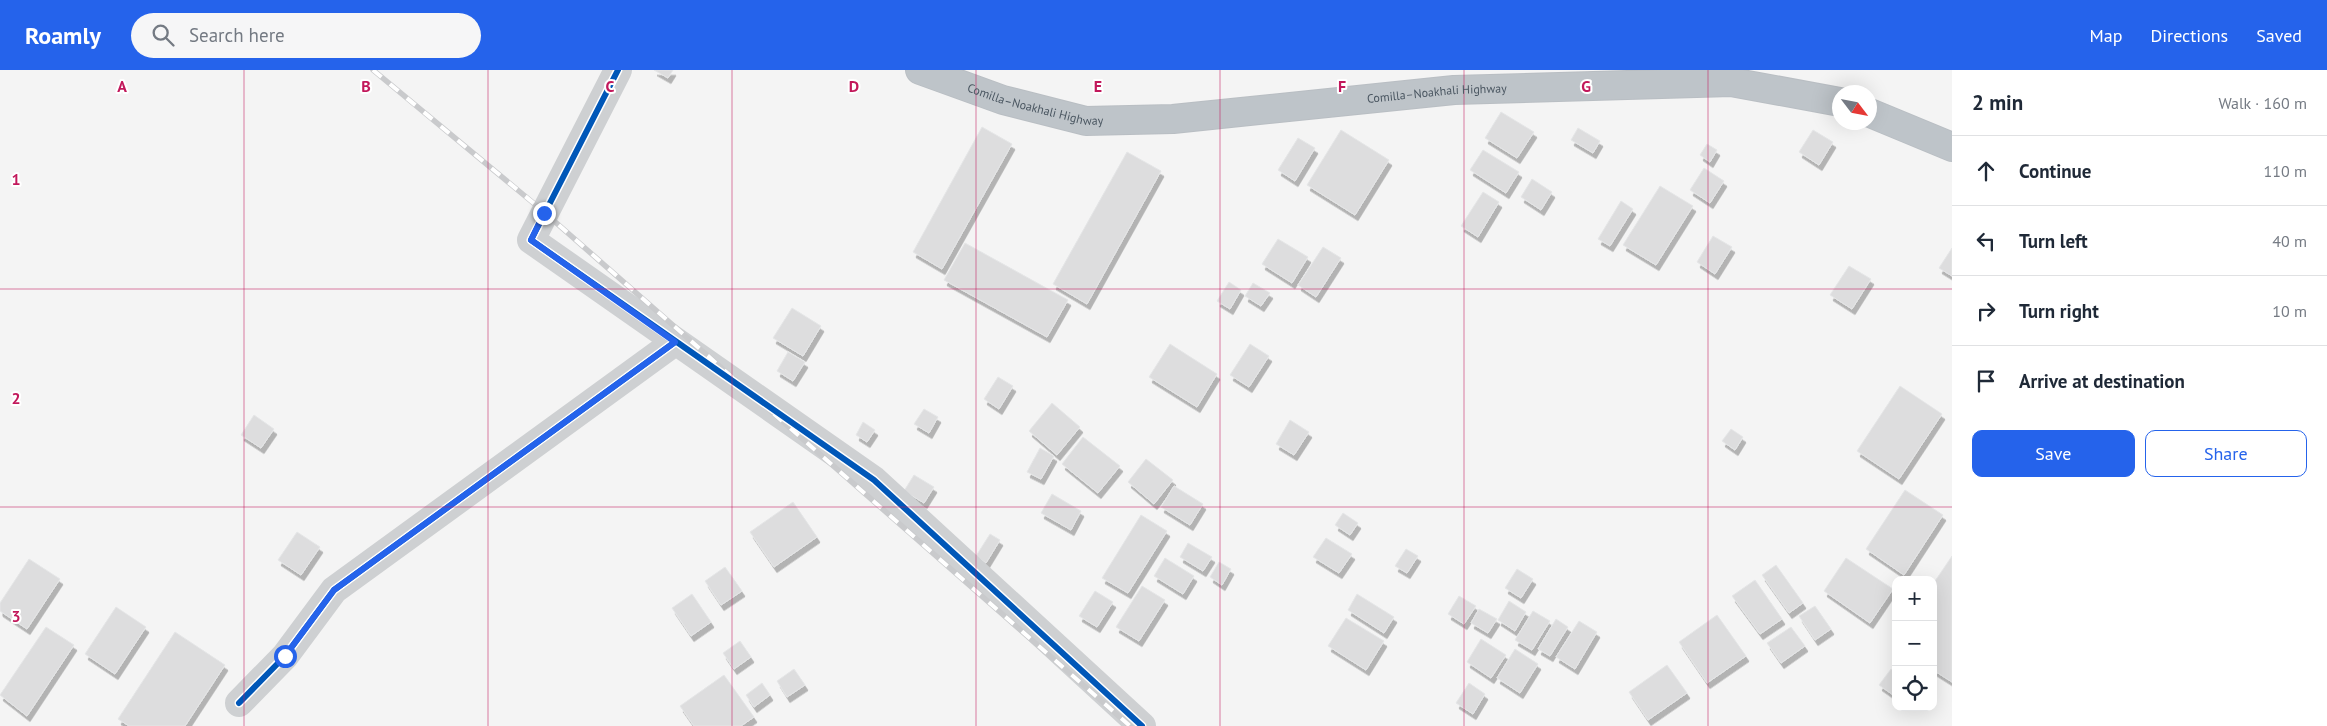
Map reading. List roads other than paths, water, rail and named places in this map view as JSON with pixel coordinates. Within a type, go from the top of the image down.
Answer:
[{"type":"highway","name":"Comilla–Noakhali Highway","points":[[920,70],[1003,100],[1086,121],[1173,118],[1454,90],[1731,82],[1832,101]]},
{"type":"highway","points":[[1877,116],[1952,147]]},
{"type":"street","points":[[618,70],[531,240],[874,480],[1142,726]]},
{"type":"street","points":[[239,703],[285,656],[334,590],[675,342]]},
{"type":"railway","points":[[373,70],[537,206],[1130,726]]}]
